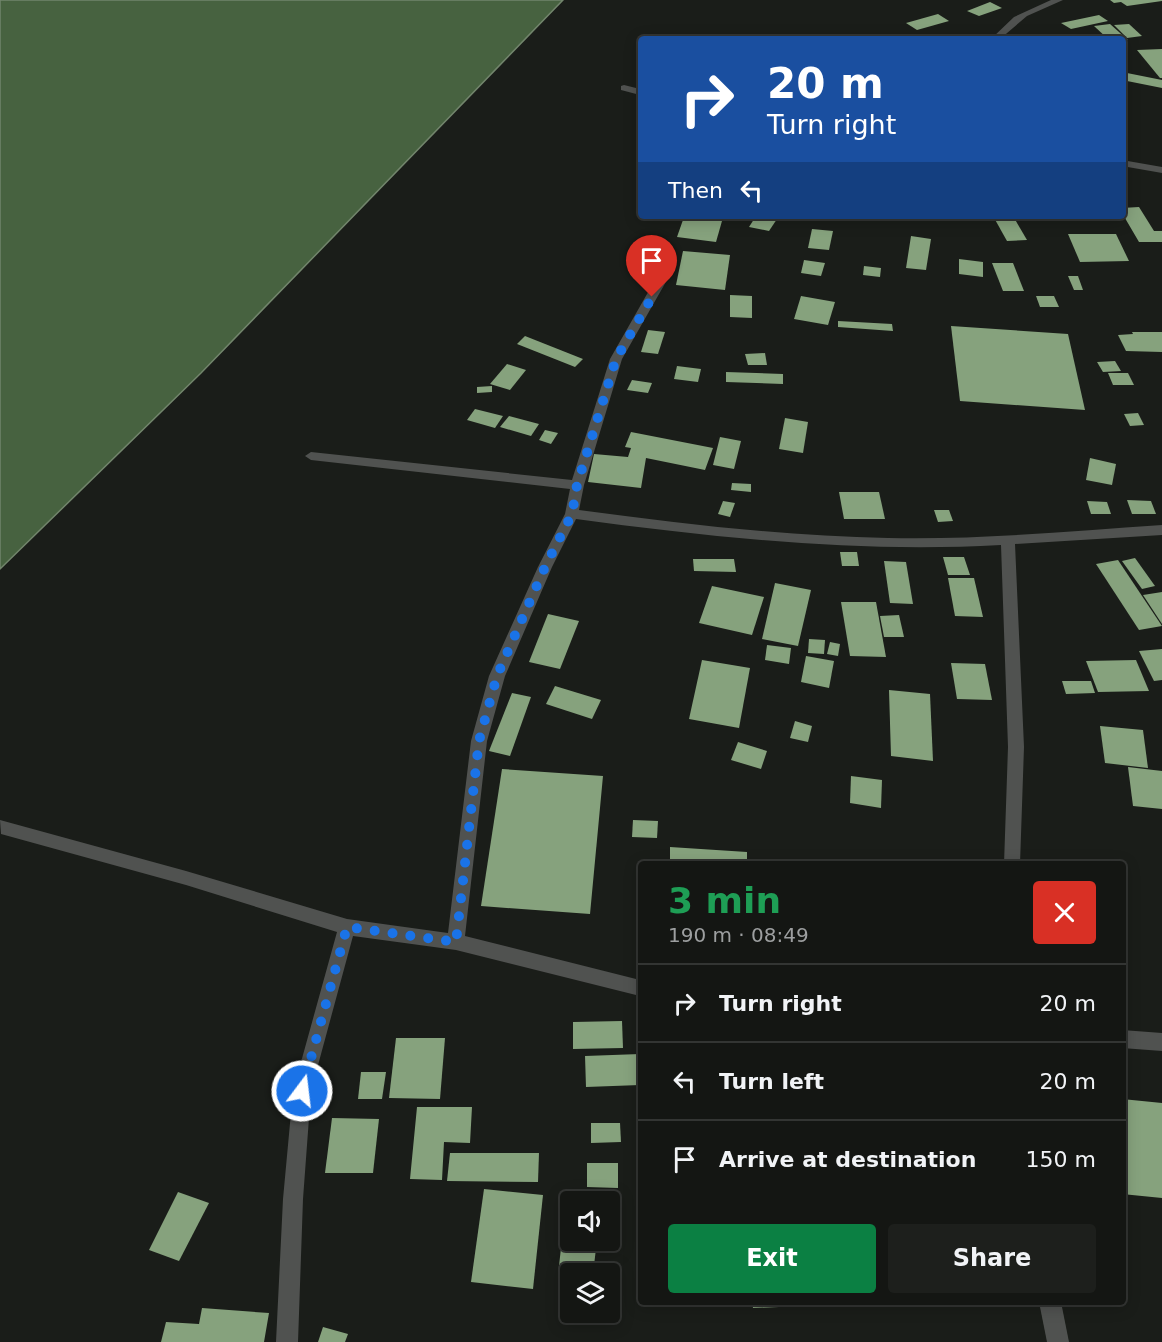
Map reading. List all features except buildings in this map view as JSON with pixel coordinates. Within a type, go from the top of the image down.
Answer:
[{"type":"street","points":[[998,36],[1013,20],[1026,11],[1059,0]]},
{"type":"street","points":[[624,88],[638,92]]},
{"type":"street","points":[[1126,164],[1162,170]]},
{"type":"street","points":[[456,942],[479,741],[485,713],[497,676],[518,627],[572,514],[577,485],[616,359],[661,280]]},
{"type":"street","points":[[311,456],[577,485]]},
{"type":"street","points":[[572,514],[746,536],[889,543],[1008,540],[1162,530]]},
{"type":"street","points":[[1008,540],[1016,747],[1012,861]]},
{"type":"street","points":[[1,828],[186,878],[347,927],[456,942],[638,988]]},
{"type":"street","points":[[287,1342],[302,1091],[347,927]]},
{"type":"street","points":[[1126,1039],[1162,1042]]},
{"type":"street","points":[[1051,1305],[1058,1342]]},
{"type":"shaded area","points":[[0,0],[563,0],[201,373],[0,569]]},
{"type":"route","points":[[302,1091],[347,927],[456,942],[479,741],[485,713],[497,676],[518,627],[572,514],[577,485],[616,359],[652,297]]}]
